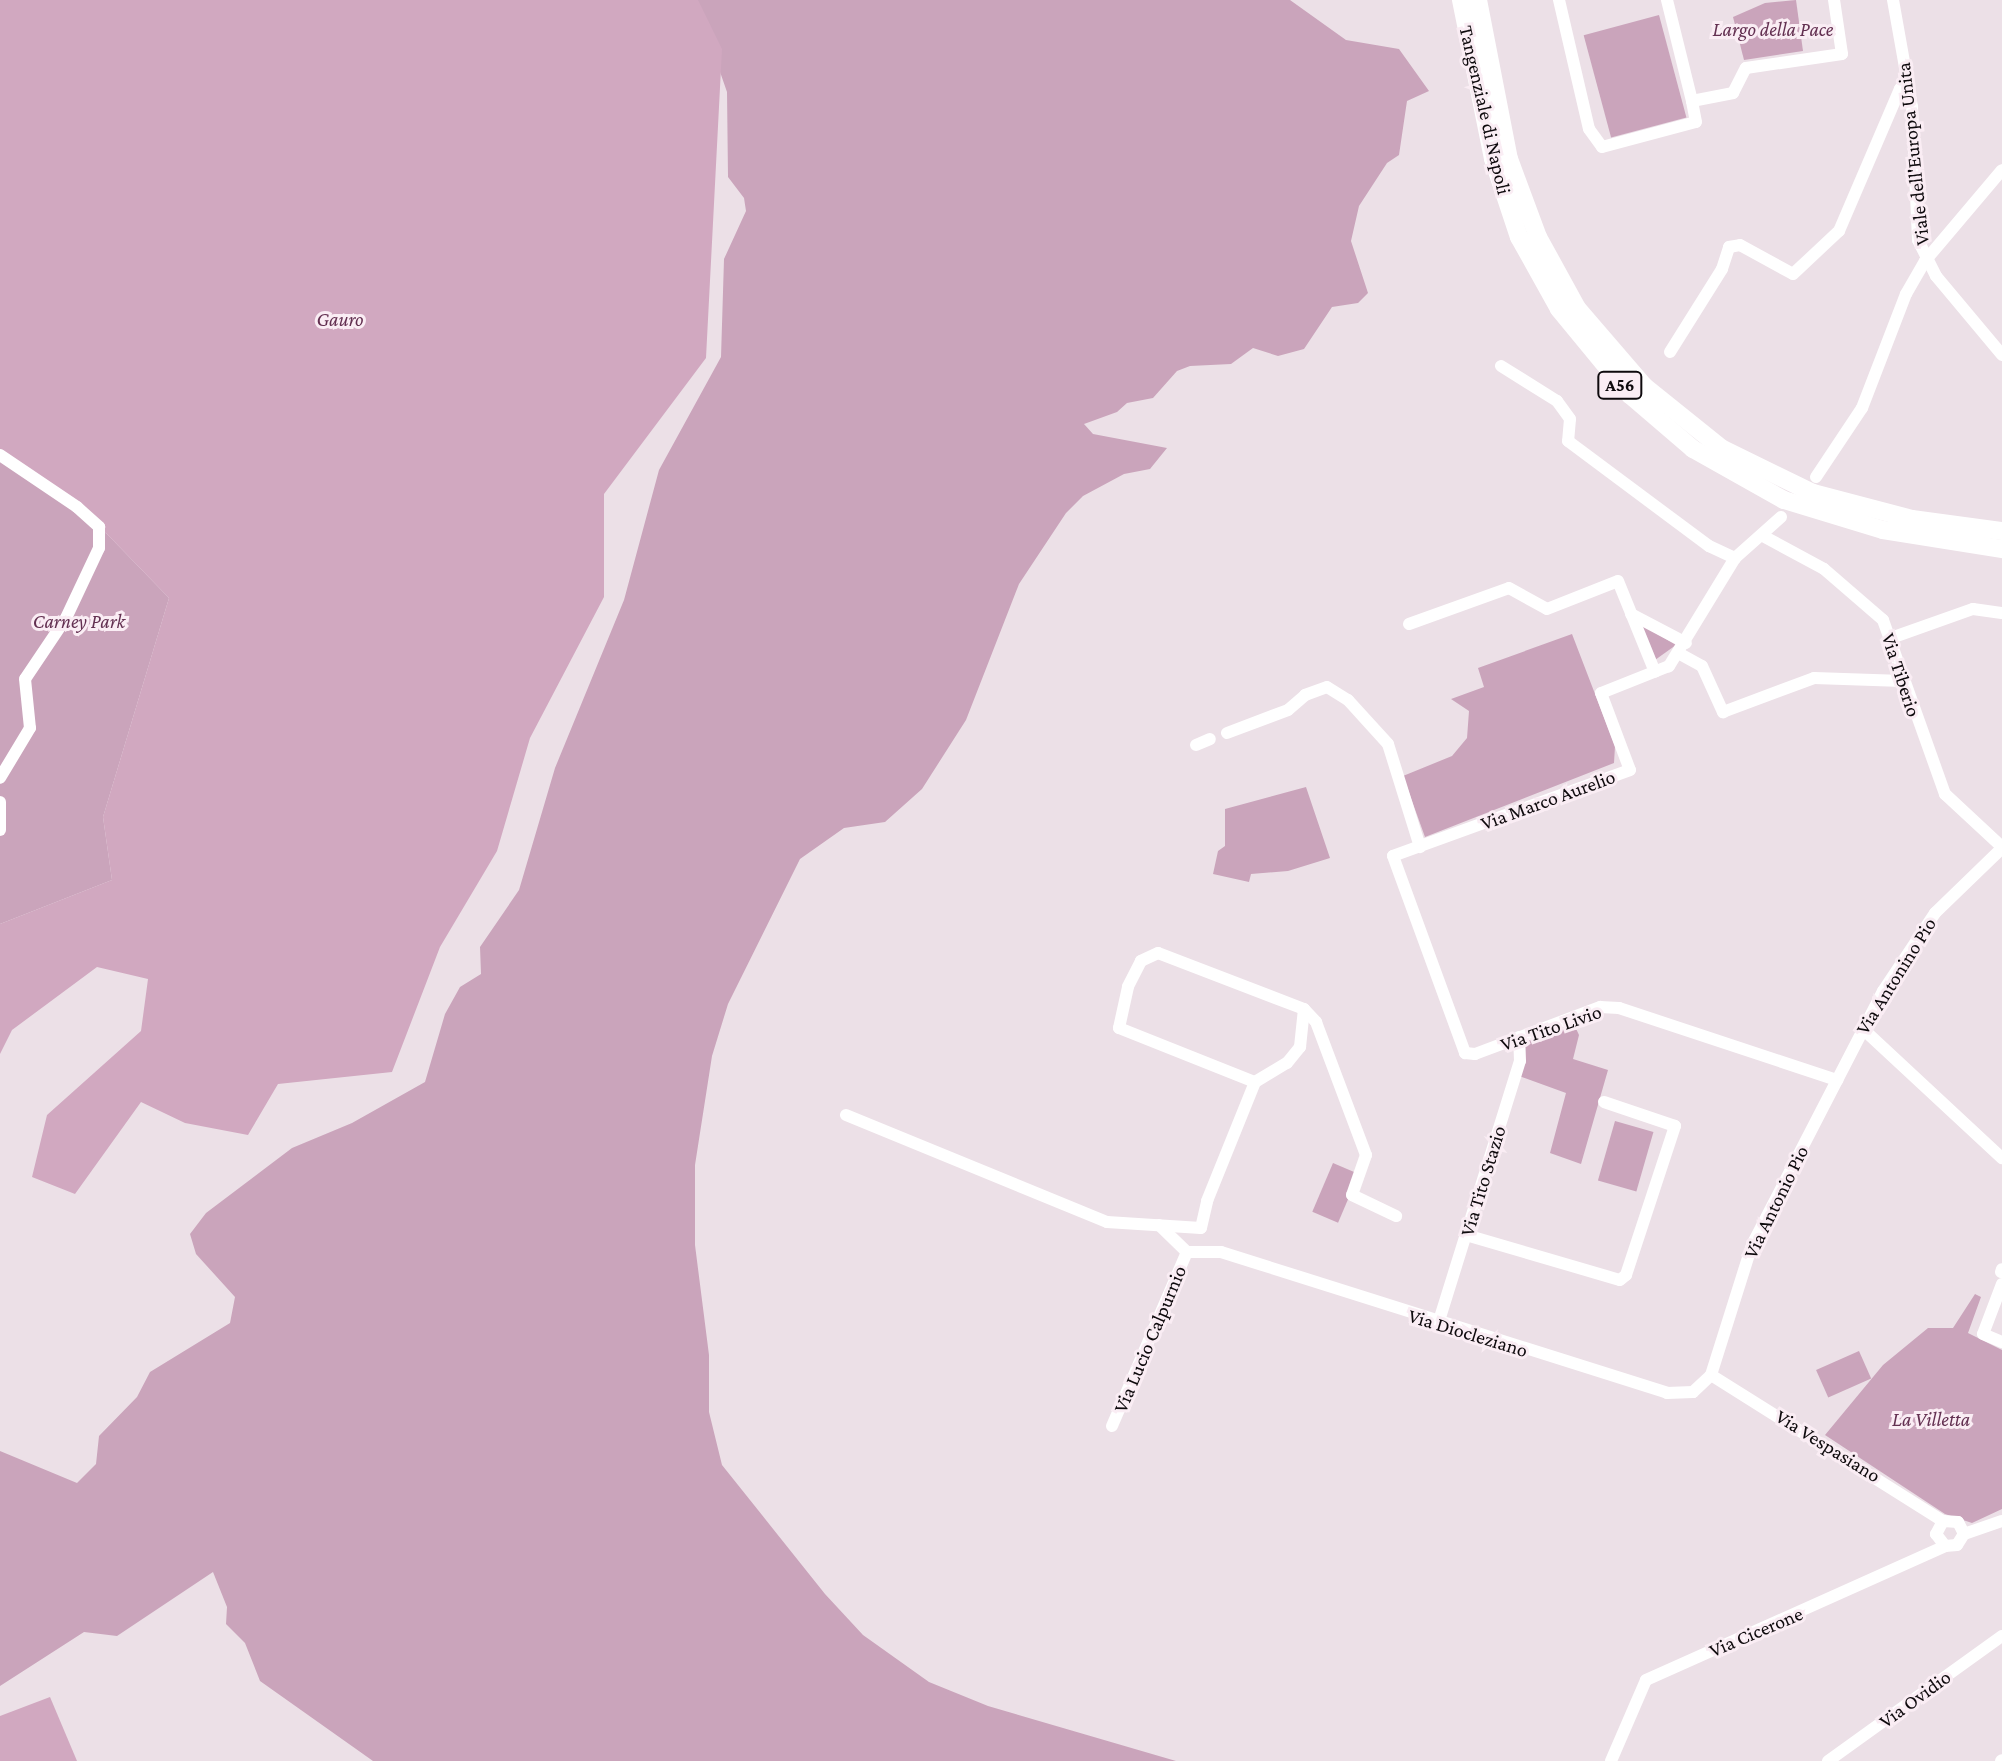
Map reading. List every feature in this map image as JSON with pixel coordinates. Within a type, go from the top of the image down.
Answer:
[{"type":"highway","name":"Tangenziale di Napoli","points":[[1461,0],[1493,159],[1519,237],[1559,309],[1630,395],[1693,449],[1784,500],[1883,530],[2002,549]]},
{"type":"highway","name":"Tangenziale di Napoli","points":[[1478,0],[1506,146],[1528,215],[1577,308],[1644,386],[1721,448],[1813,493],[1912,519],[2002,531]]},
{"type":"street","points":[[1559,0],[1589,129],[1602,147],[1696,122],[1667,0]]},
{"type":"street","points":[[1692,101],[1733,93],[1746,68],[1842,54],[1834,0]]},
{"type":"street","name":"Viale dell'Europa Unita","points":[[1893,0],[1909,86],[1918,240],[1925,261]]},
{"type":"street","points":[[1670,352],[1722,269],[1729,247],[1740,245],[1793,274],[1839,231],[1900,89],[1909,86]]},
{"type":"street","points":[[1816,477],[1862,408],[1906,294],[1925,261],[2002,170]]},
{"type":"street","points":[[1925,261],[2002,355]]},
{"type":"street","points":[[1501,366],[1557,401],[1570,419],[1568,441],[1709,546],[1735,558]]},
{"type":"street","points":[[0,455],[77,507],[99,527],[99,548],[66,618],[25,679],[30,728],[0,778]]},
{"type":"street","name":"Via Marco Aurelio","points":[[1393,856],[1630,770],[1601,693],[1655,672],[1683,648],[1735,558],[1781,517]]},
{"type":"street","name":"Via Tiberio","points":[[1763,536],[1802,555],[1854,591],[1883,620],[1945,794],[2002,847]]},
{"type":"street","points":[[1409,624],[1509,588],[1547,609],[1618,581],[1655,672]]},
{"type":"street","points":[[1891,638],[1973,609],[2002,613]]},
{"type":"street","points":[[1631,614],[1683,648],[1702,666],[1723,712],[1814,678],[1893,685],[1903,681]]},
{"type":"street","points":[[1227,733],[1288,710],[1305,695],[1327,687],[1348,700],[1388,744],[1420,847]]},
{"type":"street","points":[[1196,745],[1210,739]]},
{"type":"street","points":[[0,802],[0,830]]},
{"type":"street","name":"Via Antonino Pio","points":[[1837,1080],[1863,1029],[1935,913],[2002,847]]},
{"type":"street","name":"Via Tito Livio","points":[[1393,856],[1459,1047],[1475,1054],[1600,1007],[1619,1008],[1837,1080]]},
{"type":"street","points":[[1255,1082],[1119,1028],[1128,987],[1141,961],[1158,953],[1304,1009],[1316,1022],[1366,1155],[1352,1195],[1396,1216]]},
{"type":"street","points":[[1201,1228],[1207,1201],[1255,1082],[1287,1063],[1300,1047],[1304,1009]]},
{"type":"street","points":[[1863,1029],[2002,1158]]},
{"type":"street","name":"Via Tito Stazio","points":[[1438,1324],[1520,1061],[1519,1037]]},
{"type":"street","name":"Via Antonio Pio","points":[[1711,1375],[1752,1245],[1837,1080]]},
{"type":"street","points":[[1466,1235],[1620,1280],[1626,1275],[1675,1126],[1604,1102]]},
{"type":"street","points":[[846,1115],[1107,1222],[1201,1228],[1221,1252]]},
{"type":"street","points":[[1159,1225],[1187,1252]]},
{"type":"street","name":"Via Diocleziano","points":[[1187,1252],[1221,1252],[1438,1324],[1667,1393],[1693,1392],[1711,1375]]},
{"type":"street","name":"Via Lucio Calpurnio","points":[[1112,1426],[1187,1252]]},
{"type":"street","points":[[2002,1275],[1983,1334],[2002,1342]]},
{"type":"street","name":"Via Vespasiano","points":[[1711,1375],[1943,1521]]},
{"type":"street","points":[[1964,1534],[1956,1520],[1943,1521],[1936,1534],[1945,1546],[1957,1545],[1964,1534],[2002,1521]]},
{"type":"street","name":"Via Cicerone","points":[[1611,1761],[1646,1680],[1945,1546]]},
{"type":"street","name":"Via Ovidio","points":[[1828,1761],[2002,1636]]},
{"type":"green space","name":"Gauro","points":[[0,0],[698,0],[722,49],[706,358],[604,494],[604,597],[530,738],[497,851],[440,947],[392,1072],[278,1084],[248,1135],[185,1123],[141,1102],[75,1194],[32,1177],[47,1115],[141,1031],[148,979],[97,967],[12,1030],[0,1054],[0,924],[112,880],[103,817],[169,598],[107,534],[0,460]]},
{"type":"green space","points":[[695,0],[1290,0],[1346,40],[1399,49],[1429,91],[1407,101],[1399,155],[1387,163],[1359,206],[1351,241],[1368,293],[1358,303],[1332,307],[1304,349],[1278,356],[1253,348],[1231,364],[1190,366],[1177,371],[1153,398],[1127,403],[1117,412],[1084,424],[1093,434],[1167,448],[1150,469],[1124,474],[1083,496],[1066,513],[1019,584],[966,720],[922,789],[885,822],[844,828],[800,859],[728,1004],[712,1056],[695,1165],[695,1245],[709,1355],[709,1412],[722,1465],[825,1594],[863,1635],[929,1682],[988,1706],[1176,1761],[373,1761],[260,1681],[245,1643],[226,1624],[227,1607],[213,1572],[117,1636],[84,1632],[0,1686],[0,1451],[77,1483],[96,1464],[99,1436],[137,1397],[150,1372],[230,1323],[235,1297],[196,1254],[190,1234],[206,1213],[292,1148],[352,1123],[425,1082],[445,1014],[460,987],[481,974],[480,947],[519,890],[555,768],[624,600],[659,470],[721,357],[724,259],[746,211],[744,198],[728,177],[727,92]]},
{"type":"green space","name":"Largo della Pace","points":[[1796,0],[1803,51],[1744,60],[1733,17],[1765,3]]},
{"type":"green space","points":[[1659,15],[1686,117],[1611,138],[1584,35]]},
{"type":"green space","name":"Carney Park","points":[[0,460],[107,534],[169,598],[103,817],[112,880],[0,924]]},
{"type":"green space","points":[[1639,623],[1676,645],[1655,660]]},
{"type":"green space","points":[[1572,634],[1615,746],[1614,763],[1425,837],[1403,776],[1452,756],[1467,738],[1469,711],[1451,699],[1484,687],[1478,668]]},
{"type":"green space","points":[[1306,787],[1330,858],[1288,871],[1251,874],[1249,882],[1213,874],[1218,851],[1225,846],[1225,809]]},
{"type":"green space","points":[[1573,1022],[1579,1035],[1573,1059],[1608,1070],[1581,1164],[1550,1153],[1566,1093],[1519,1076],[1522,1041]]},
{"type":"green space","points":[[1615,1121],[1653,1132],[1636,1192],[1598,1181]]},
{"type":"green space","points":[[1333,1163],[1359,1174],[1338,1223],[1312,1212]]},
{"type":"green space","name":"La Villetta","points":[[1975,1294],[1981,1297],[1968,1333],[2002,1350],[2002,1509],[1972,1523],[1945,1514],[1825,1435],[1883,1365],[1928,1328],[1953,1328]]},
{"type":"green space","points":[[1859,1351],[1871,1378],[1828,1398],[1816,1370]]},
{"type":"green space","points":[[50,1697],[77,1761],[0,1761],[0,1716]]}]
